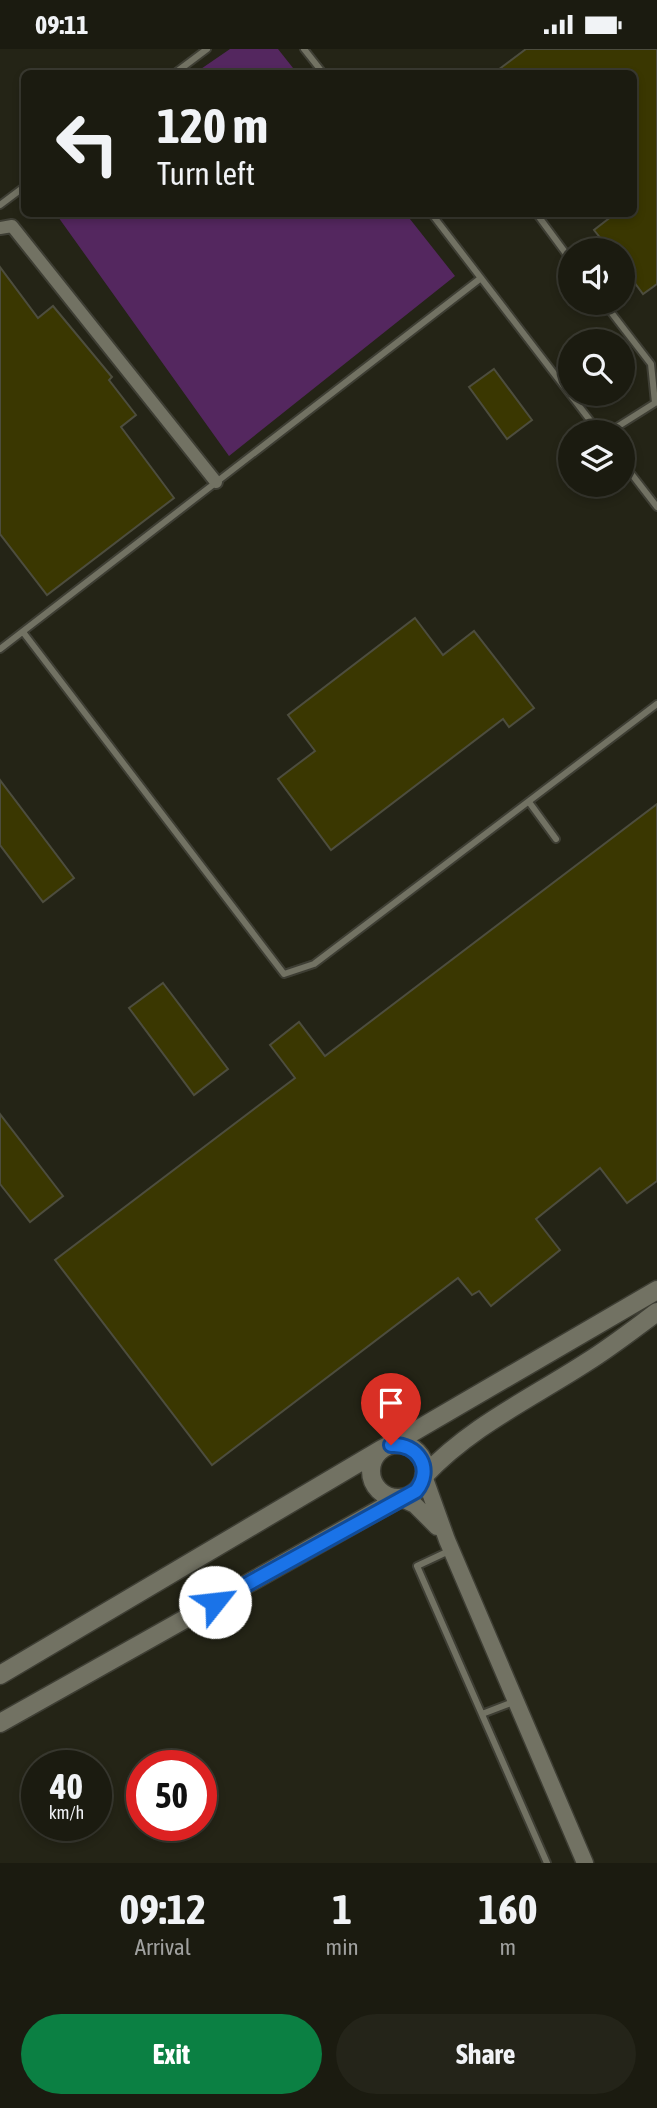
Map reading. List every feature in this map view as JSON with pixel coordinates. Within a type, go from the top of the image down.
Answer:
[{"type":"main road","points":[[0,1675],[657,1290]]},
{"type":"main road","points":[[0,1723],[416,1491],[424,1476],[447,1451],[484,1423],[587,1362],[657,1312]]},
{"type":"main road","points":[[400,1498],[383,1494],[372,1480],[372,1463],[387,1447],[400,1444],[416,1451],[421,1458],[424,1476]]},
{"type":"street","points":[[0,227],[12,226],[216,482]]},
{"type":"street","points":[[424,1476],[449,1545],[585,1863]]},
{"type":"street","points":[[400,1498],[424,1512],[449,1545]]},
{"type":"lane","points":[[179,70],[207,49]]},
{"type":"lane","points":[[304,49],[321,70]]},
{"type":"lane","points":[[0,205],[21,189]]},
{"type":"lane","points":[[434,217],[591,420]]},
{"type":"lane","points":[[539,217],[558,243]]},
{"type":"lane","points":[[0,649],[481,278]]},
{"type":"lane","points":[[613,315],[651,364],[656,403],[628,420]]},
{"type":"lane","points":[[635,479],[657,507]]},
{"type":"lane","points":[[23,632],[284,974],[314,964],[657,704]]},
{"type":"lane","points":[[529,802],[556,839]]},
{"type":"lane","points":[[449,1545],[417,1566],[547,1863]]},
{"type":"lane","points":[[0,1667],[41,1649]]},
{"type":"lane","points":[[482,1714],[516,1700]]},
{"type":"shaded area","points":[[230,49],[278,49],[295,70],[199,70]]},
{"type":"shaded area","points":[[58,217],[408,217],[455,276],[229,456]]},
{"type":"building","points":[[526,49],[657,49],[657,284],[643,294],[635,283],[635,238],[600,238],[594,230],[611,217],[637,217],[637,70],[498,70]]},
{"type":"building","points":[[0,267],[38,318],[53,306],[112,377],[109,380],[136,415],[121,427],[174,498],[47,595],[0,534]]},
{"type":"building","points":[[494,369],[532,420],[507,439],[469,387]]},
{"type":"building","points":[[415,618],[443,655],[474,631],[534,708],[509,727],[503,719],[331,850],[278,779],[315,751],[288,715]]},
{"type":"building","points":[[0,780],[74,878],[43,902],[0,845]]},
{"type":"building","points":[[657,804],[657,1181],[627,1203],[600,1168],[536,1219],[560,1250],[491,1306],[479,1291],[472,1295],[458,1278],[212,1465],[55,1260],[295,1078],[270,1045],[299,1022],[325,1056]]},
{"type":"building","points":[[163,983],[228,1069],[194,1095],[129,1008]]},
{"type":"building","points":[[0,1114],[63,1196],[30,1222],[0,1184]]},
{"type":"route","points":[[215,1602],[416,1491],[424,1476],[421,1458],[416,1451],[408,1447],[391,1445]]}]
